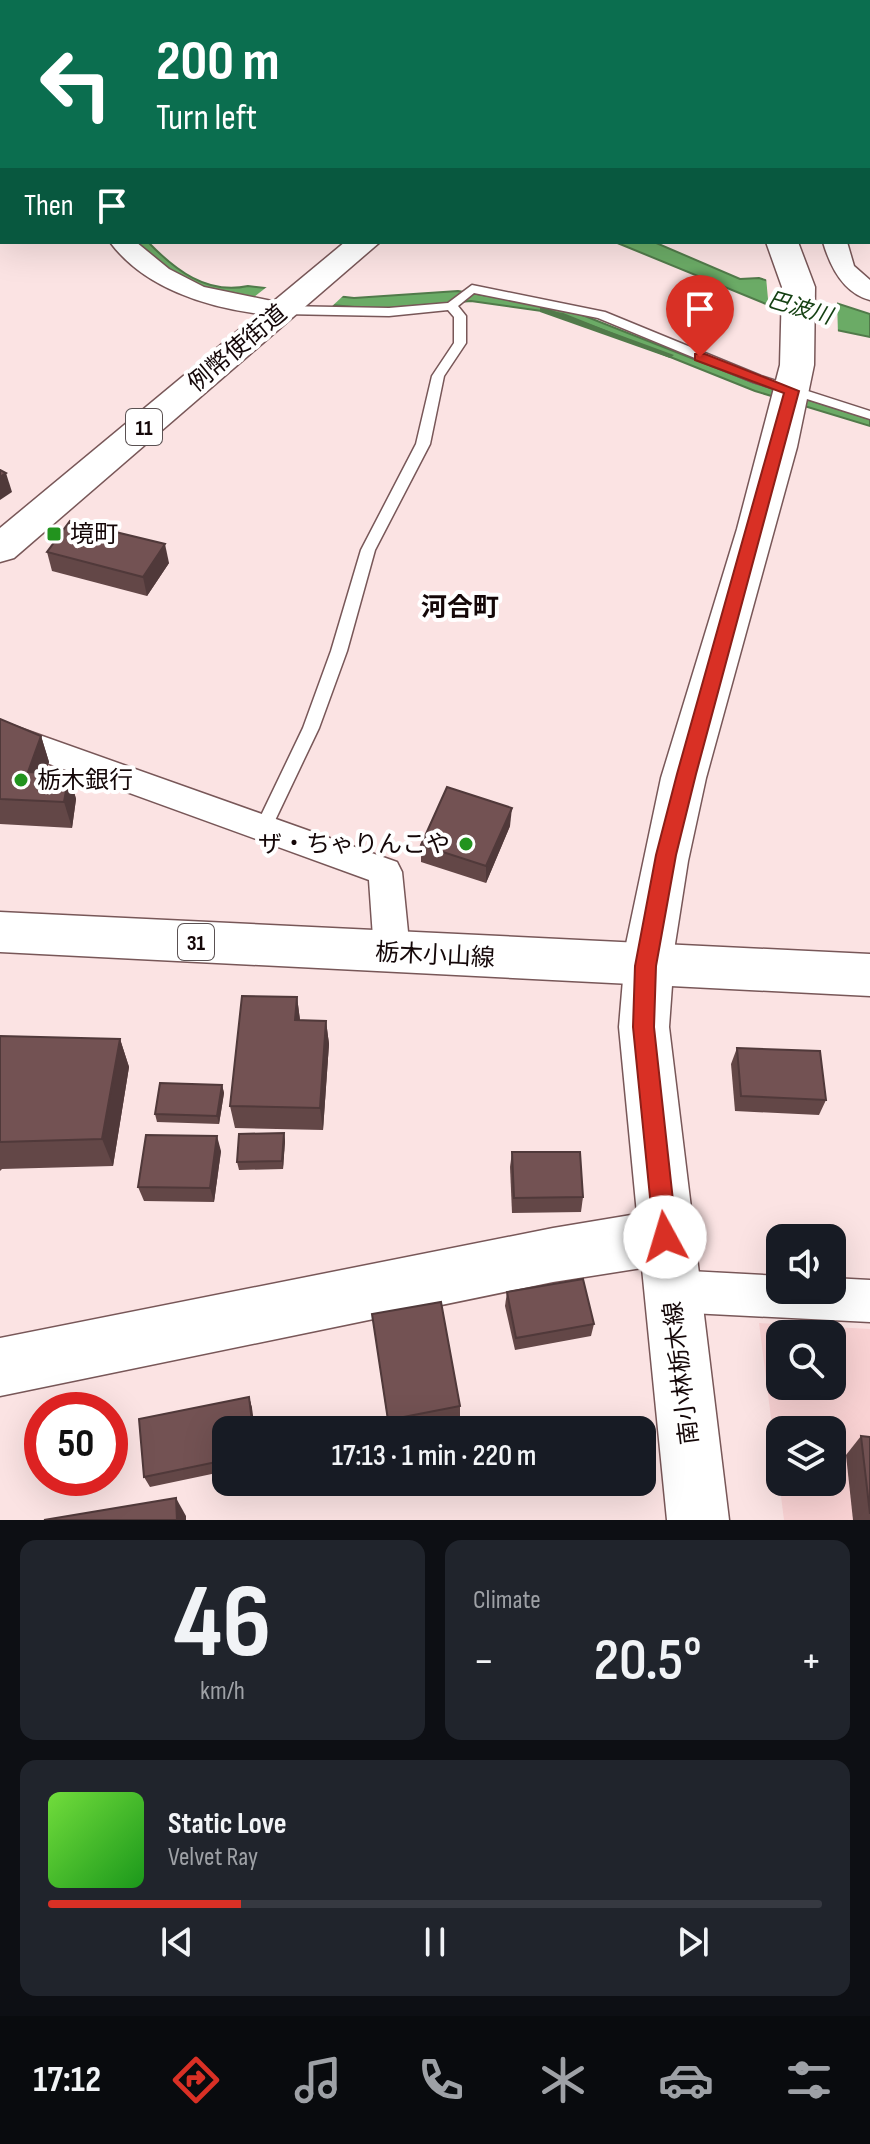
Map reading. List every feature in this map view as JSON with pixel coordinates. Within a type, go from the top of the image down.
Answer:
[{"type":"main road","name":"例幣使街道","points":[[0,549],[362,244]]},
{"type":"main road","name":"南小林栃木線","points":[[698,1520],[644,1027],[645,966],[666,855],[686,774],[791,396],[802,305],[796,270],[783,244]]},
{"type":"main road","name":"栃木小山線","points":[[0,932],[870,975]]},
{"type":"main road","points":[[0,1367],[538,1258],[668,1264]]},
{"type":"street","points":[[124,244],[173,285],[219,300],[292,302]]},
{"type":"street","points":[[836,244],[843,269],[870,293]]},
{"type":"street","points":[[0,733],[385,872],[392,952]]},
{"type":"street","points":[[668,1264],[870,1301]]},
{"type":"lane","points":[[292,302],[389,312],[451,306],[472,289],[601,315],[791,396],[870,415]]},
{"type":"lane","points":[[264,826],[311,728],[339,651],[368,550],[423,444],[438,376],[460,343],[460,316],[451,306]]},
{"type":"shaded area","points":[[759,1323],[766,1323],[766,1378]]},
{"type":"shaded area","points":[[846,1328],[870,1329],[870,1520],[784,1520],[781,1496],[846,1496],[846,1416],[771,1416],[769,1400],[846,1400]]},
{"type":"water","points":[[133,244],[150,244],[181,271],[219,287],[248,286],[354,298],[458,291],[567,309],[752,382],[870,419],[870,426],[755,391],[563,314],[471,301],[377,309],[240,297],[181,281]]},
{"type":"water","name":"巴波川","points":[[620,244],[659,244],[740,279],[759,278],[870,314],[870,337],[822,327]]},
{"type":"pier","points":[[766,277],[837,299],[838,335],[769,310]]},
{"type":"pier","points":[[268,286],[344,295],[328,310],[250,300]]},
{"type":"building","points":[[70,521],[165,544],[143,577],[47,552]]},
{"type":"building","points":[[0,719],[41,736],[28,772],[69,774],[64,802],[0,799]]},
{"type":"building","name":"ザ・ちゃりんこや","points":[[447,787],[512,808],[486,866],[421,845]]},
{"type":"building","points":[[242,996],[297,997],[295,1020],[326,1021],[320,1108],[230,1106]]},
{"type":"building","points":[[0,1036],[120,1039],[102,1139],[0,1142]]},
{"type":"building","points":[[737,1048],[820,1051],[826,1100],[741,1096]]},
{"type":"building","points":[[160,1083],[222,1085],[217,1116],[155,1114]]},
{"type":"building","points":[[284,1133],[282,1161],[237,1162],[239,1134]]},
{"type":"building","points":[[146,1135],[217,1136],[210,1188],[138,1187]]},
{"type":"building","points":[[512,1152],[580,1152],[583,1197],[514,1198]]},
{"type":"building","points":[[583,1279],[594,1324],[516,1338],[507,1292]]},
{"type":"building","points":[[441,1302],[460,1406],[409,1416],[387,1416],[372,1314]]},
{"type":"building","points":[[249,1397],[251,1416],[212,1416],[212,1463],[144,1477],[139,1419]]},
{"type":"building","points":[[861,1436],[870,1437],[870,1514]]},
{"type":"building","points":[[176,1498],[177,1520],[44,1520]]},
{"type":"waterway","points":[[543,310],[670,355]]},
{"type":"place","name":"境町","points":[[54,534]]},
{"type":"place","name":"栃木銀行","points":[[21,780]]},
{"type":"place","name":"ザ・ちゃりんこや","points":[[466,844]]},
{"type":"district","name":"河合町","points":[[460,607]]},
{"type":"route","points":[[665,1237],[644,1027],[645,966],[666,855],[686,774],[792,391],[700,357]]}]
